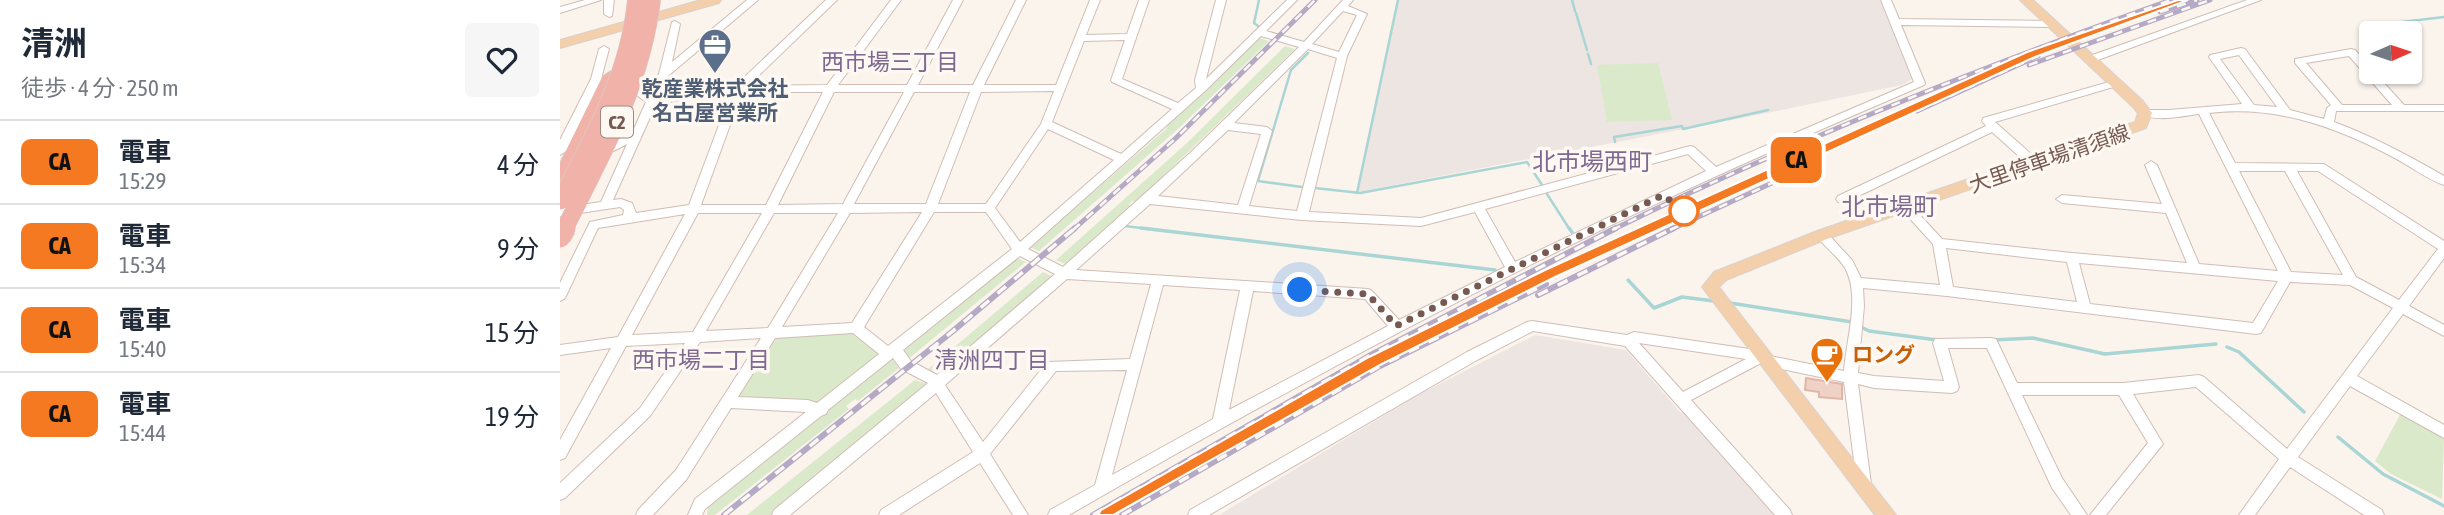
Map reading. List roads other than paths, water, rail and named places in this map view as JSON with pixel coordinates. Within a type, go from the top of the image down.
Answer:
[{"type":"highway","points":[[562,167],[608,83],[625,26],[628,0]]},
{"type":"highway","name":"C2","points":[[560,201],[619,81],[634,26],[636,0]]},
{"type":"highway","name":"C2","points":[[560,237],[609,140],[636,76],[650,20],[652,0]]},
{"type":"main road","points":[[560,44],[715,0]]},
{"type":"main road","name":"大里停車場清須線","points":[[1886,515],[1710,287],[1720,276],[1822,235],[2035,164],[2141,125],[2145,113],[2026,0]]},
{"type":"street","points":[[560,10],[596,0]]},
{"type":"street","points":[[609,0],[609,14]]},
{"type":"street","points":[[664,74],[753,0]]},
{"type":"street","points":[[560,454],[694,209],[738,89],[832,0]]},
{"type":"street","points":[[560,492],[645,412],[697,336],[770,209],[831,89],[896,0]]},
{"type":"street","points":[[643,515],[681,475],[772,332],[846,209],[958,0]]},
{"type":"street","points":[[856,328],[930,209],[977,88],[1021,0]]},
{"type":"street","points":[[989,208],[1046,124],[1095,0]]},
{"type":"street","points":[[1144,0],[1116,80],[1179,108]]},
{"type":"street","points":[[1201,89],[1200,80],[1221,0]]},
{"type":"street","points":[[695,515],[700,503],[821,410],[1019,250],[1201,89],[1292,0]]},
{"type":"street","points":[[1055,515],[1220,421],[1396,326],[1512,268],[1713,171],[1920,83],[1886,0]]},
{"type":"street","points":[[2091,59],[2256,0]]},
{"type":"street","points":[[779,515],[938,385],[1065,274],[1226,126],[1345,4],[1363,15],[1342,56],[1302,216]]},
{"type":"street","points":[[1895,22],[2052,24]]},
{"type":"street","points":[[605,205],[664,74],[675,24]]},
{"type":"street","points":[[1261,33],[1342,56]]},
{"type":"street","points":[[1080,38],[1131,37]]},
{"type":"street","points":[[562,167],[596,79],[604,49]]},
{"type":"street","points":[[2251,108],[2214,57],[2241,51],[2286,112]]},
{"type":"street","points":[[2339,108],[2299,61],[2351,52],[2401,108]]},
{"type":"street","points":[[586,102],[608,83],[652,101],[738,89],[1060,88]]},
{"type":"street","points":[[2035,164],[1987,121],[2116,83]]},
{"type":"street","points":[[2145,113],[2162,115],[2251,108],[2286,112],[2372,141],[2444,181]]},
{"type":"street","points":[[2328,124],[2332,108],[2444,108]]},
{"type":"street","points":[[2202,110],[2287,277]]},
{"type":"street","points":[[1046,124],[1124,159]]},
{"type":"street","points":[[1226,126],[1266,131],[1242,210]]},
{"type":"street","points":[[1842,199],[1993,127]]},
{"type":"street","points":[[562,167],[638,132]]},
{"type":"street","points":[[1146,199],[1302,216],[1422,222],[1689,150],[1713,171]]},
{"type":"street","points":[[2151,165],[2194,268]]},
{"type":"street","points":[[2231,167],[2319,167],[2444,248],[2246,515]]},
{"type":"street","points":[[2290,167],[2352,280]]},
{"type":"street","points":[[2062,199],[2169,208]]},
{"type":"street","points":[[560,212],[605,205],[628,206],[629,218]]},
{"type":"street","points":[[560,296],[594,225],[694,209],[989,208]]},
{"type":"street","points":[[989,208],[1019,250],[1065,274],[1368,294],[1396,326]]},
{"type":"street","points":[[1479,208],[1512,268]]},
{"type":"street","points":[[1906,208],[1939,243],[1947,291]]},
{"type":"street","points":[[1822,235],[1851,268],[1855,282],[1856,322],[1851,377],[1864,484]]},
{"type":"street","points":[[1939,243],[2072,258],[2287,277],[2352,280],[2444,331]]},
{"type":"street","points":[[2072,258],[2085,308]]},
{"type":"street","points":[[1855,282],[2256,328],[2287,277]]},
{"type":"street","points":[[1101,488],[1158,281]]},
{"type":"street","points":[[1220,421],[1247,288]]},
{"type":"street","points":[[1195,515],[1472,356],[1532,326],[1629,341],[1683,398],[1784,515]]},
{"type":"street","points":[[560,350],[623,341],[856,328],[884,351],[898,354],[906,365],[934,380],[1021,515]]},
{"type":"street","points":[[1629,341],[1634,337],[1765,359],[1874,382],[1952,387],[1940,343],[1991,343],[2056,483],[2080,515]]},
{"type":"street","points":[[1683,398],[1765,359]]},
{"type":"street","points":[[886,515],[981,455],[1052,366],[1135,364]]},
{"type":"street","points":[[2348,378],[2442,427]]},
{"type":"street","points":[[2011,388],[2123,389],[2199,381],[2289,459],[2377,515]]},
{"type":"street","points":[[2098,515],[2156,444],[2123,389]]},
{"type":"street","points":[[727,402],[808,406],[821,410]]},
{"type":"waterway","points":[[1258,26],[1254,23],[1259,0]]},
{"type":"waterway","points":[[1357,193],[1398,0]]},
{"type":"waterway","points":[[1572,0],[1575,11]]},
{"type":"waterway","points":[[1576,13],[1587,50]]},
{"type":"waterway","points":[[2410,21],[2444,17]]},
{"type":"waterway","points":[[1302,187],[1258,181],[1291,70],[1308,53]]},
{"type":"waterway","points":[[1588,54],[1591,64]]},
{"type":"waterway","points":[[1615,142],[1614,137],[1682,126],[1683,129],[1768,110]]},
{"type":"waterway","points":[[1357,193],[1527,162],[1542,185]]},
{"type":"waterway","points":[[1315,188],[1357,193]]},
{"type":"waterway","points":[[1547,194],[1570,230]]},
{"type":"waterway","points":[[1125,226],[1156,230]]},
{"type":"waterway","points":[[1141,228],[1495,270]]},
{"type":"waterway","points":[[1569,228],[1572,232]]},
{"type":"waterway","points":[[1628,280],[1654,308],[1682,297],[1714,301]]},
{"type":"waterway","points":[[1730,303],[1852,322]]},
{"type":"waterway","points":[[1859,326],[1869,331],[1937,340]]},
{"type":"waterway","points":[[1993,340],[2033,338],[2105,354],[2216,344]]},
{"type":"waterway","points":[[2227,347],[2239,352],[2304,412]]},
{"type":"waterway","points":[[2338,437],[2383,474],[2444,506]]},
{"type":"railway","points":[[1073,230],[1176,138],[1315,0]]},
{"type":"railway","points":[[1614,229],[1749,166],[1888,107],[2171,0]]},
{"type":"railway","points":[[2160,12],[2197,0]]},
{"type":"railway","points":[[2029,65],[2210,0]]},
{"type":"railway","points":[[1917,111],[2038,56]]},
{"type":"railway","points":[[1647,230],[1924,101]]},
{"type":"railway","points":[[1670,230],[1800,170]]},
{"type":"railway","points":[[724,515],[953,331],[1075,228]]},
{"type":"railway","points":[[1534,282],[1651,228]]},
{"type":"railway","points":[[1538,295],[1674,228]]},
{"type":"railway","points":[[1093,515],[1369,356],[1614,229]]},
{"type":"railway","points":[[1122,515],[1380,366],[1546,284]]},
{"type":"train","name":"CA","points":[[1107,515],[1375,361],[1550,274],[1964,83],[2096,29],[2182,0]]},
{"type":"place","name":"乾産業株式会社 名古屋営業所","points":[[715,75]]},
{"type":"place","name":"ロング","points":[[1827,384]]},
{"type":"district","name":"西市場三丁目","points":[[890,62]]},
{"type":"district","name":"北市場西町","points":[[1592,161]]},
{"type":"district","name":"北市場町","points":[[1889,206]]},
{"type":"district","name":"西市場二丁目","points":[[701,360]]},
{"type":"district","name":"清洲四丁目","points":[[992,360]]}]
